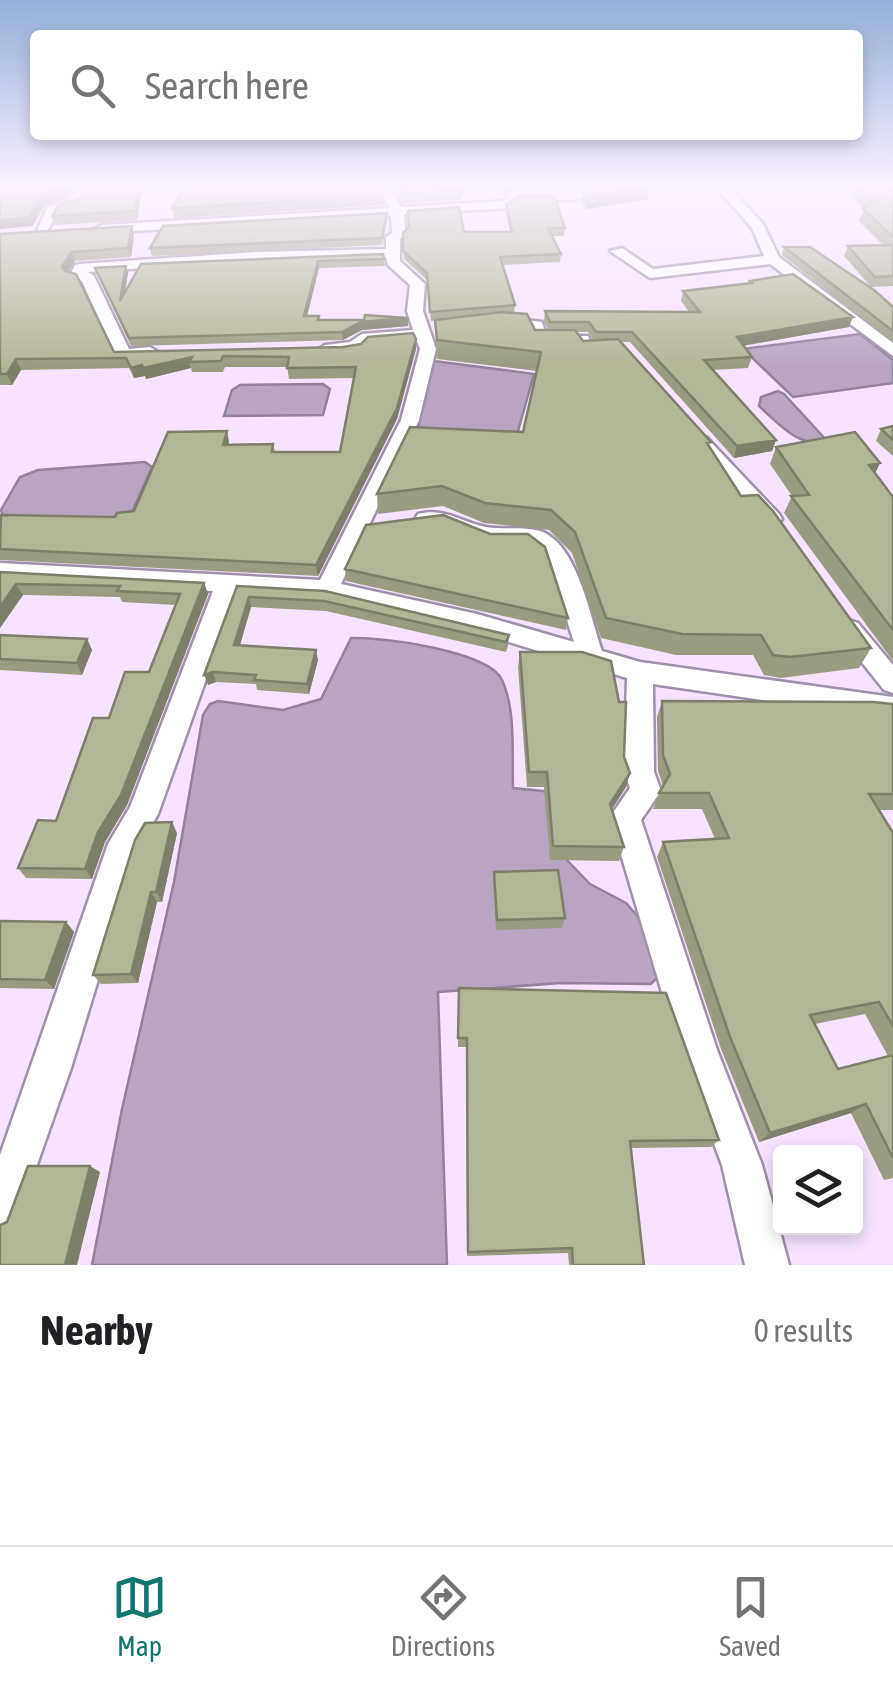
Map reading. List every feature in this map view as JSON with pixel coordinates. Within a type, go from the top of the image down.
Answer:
[{"type":"street","points":[[327,589],[410,420],[428,349],[415,311],[418,284],[394,262],[393,247]]},
{"type":"street","points":[[767,247],[773,259],[893,351]]},
{"type":"street","points":[[617,251],[650,274],[773,259]]},
{"type":"street","points":[[161,352],[123,355],[88,276],[76,277],[80,268],[256,256],[393,254]]},
{"type":"street","points":[[485,324],[536,325],[539,341],[582,340],[586,352],[620,349],[630,360]]},
{"type":"street","points":[[312,351],[354,348],[362,339],[425,331]]},
{"type":"street","points":[[683,423],[786,539]]},
{"type":"street","points":[[357,528],[444,517],[462,522],[476,533],[528,534],[546,540],[557,554],[591,657]]},
{"type":"street","points":[[0,572],[327,589],[477,624],[640,672],[893,708]]},
{"type":"street","points":[[0,1210],[52,1068],[124,844],[144,814],[230,581]]},
{"type":"street","points":[[838,614],[893,684]]},
{"type":"street","points":[[640,672],[639,772],[646,791],[625,817],[698,1050],[742,1165],[767,1265]]},
{"type":"shaded area","points":[[860,334],[893,360],[893,383],[793,397],[743,349]]},
{"type":"shaded area","points":[[434,361],[534,374],[513,449],[415,441]]},
{"type":"shaded area","points":[[323,384],[330,389],[323,415],[224,416],[232,390],[240,385]]},
{"type":"shaded area","points":[[778,391],[829,443],[799,438],[759,406],[761,397]]},
{"type":"shaded area","points":[[145,462],[152,467],[129,519],[5,521],[1,510],[20,477],[38,470]]},
{"type":"shaded area","points":[[351,638],[434,648],[493,670],[502,680],[509,705],[513,788],[552,792],[564,857],[590,884],[626,903],[640,919],[658,977],[651,984],[561,983],[438,992],[447,1265],[92,1265],[122,1109],[174,882],[203,715],[210,704],[218,701],[283,710],[321,699]]},
{"type":"building","points":[[0,247],[128,247],[72,252],[62,266],[76,274],[114,352],[343,347],[361,344],[368,337],[413,333],[416,339],[397,408],[316,565],[0,549],[1,515],[115,517],[117,513],[134,511],[168,432],[227,431],[223,445],[273,444],[272,452],[340,452],[356,367],[287,368],[289,357],[223,356],[221,361],[189,362],[192,357],[143,368],[131,368],[126,358],[16,359],[7,374],[0,374]]},
{"type":"building","points":[[403,247],[558,247],[561,254],[500,257],[515,305],[430,312],[427,273]]},
{"type":"building","points":[[784,247],[810,247],[874,290],[893,307],[893,331]]},
{"type":"building","points":[[849,247],[893,247],[893,276],[875,277]]},
{"type":"building","points":[[383,254],[384,259],[318,261],[304,316],[319,316],[318,320],[364,320],[365,315],[408,318],[361,322],[342,332],[129,338],[95,268],[126,266],[120,301],[141,264]]},
{"type":"building","points":[[793,274],[853,317],[737,337],[752,357],[704,360],[776,440],[737,446],[632,332],[596,332],[589,322],[550,322],[545,311],[700,312],[683,291]]},
{"type":"building","points":[[502,312],[527,314],[535,330],[575,330],[583,341],[618,339],[711,442],[707,443],[741,496],[758,495],[773,511],[871,648],[790,657],[773,655],[761,635],[682,634],[606,618],[575,532],[551,510],[485,503],[442,486],[377,494],[410,427],[523,432],[541,352],[437,340],[435,320]]},
{"type":"building","points":[[893,426],[893,440],[881,429]]},
{"type":"building","points":[[855,432],[880,463],[869,465],[893,497],[893,630],[791,496],[809,495],[776,447]]},
{"type":"building","points":[[443,515],[490,534],[528,534],[545,547],[568,618],[345,569],[366,525]]},
{"type":"building","points":[[0,572],[204,583],[121,795],[98,832],[85,869],[18,868],[38,820],[56,821],[93,718],[109,718],[125,672],[149,672],[180,594],[117,591],[120,586],[16,584],[0,607]]},
{"type":"building","points":[[237,586],[325,591],[509,635],[506,642],[324,601],[249,597],[234,645],[316,650],[307,684],[254,680],[256,675],[204,675]]},
{"type":"building","points":[[0,635],[87,639],[77,663],[0,659]]},
{"type":"building","points":[[520,652],[582,652],[611,661],[619,702],[626,702],[624,757],[630,773],[610,804],[624,847],[553,846],[547,772],[529,772]]},
{"type":"building","points":[[662,701],[893,704],[893,794],[869,794],[893,833],[893,1026],[879,1002],[810,1015],[838,1069],[893,1055],[893,1158],[866,1104],[770,1133],[730,1037],[663,842],[729,838],[709,793],[659,793],[670,774],[663,755]]},
{"type":"building","points":[[172,822],[131,974],[93,975],[135,840],[145,823]]},
{"type":"building","points":[[558,870],[565,918],[497,920],[494,872]]},
{"type":"building","points":[[0,921],[66,922],[45,980],[0,979]]},
{"type":"building","points":[[459,988],[666,993],[719,1140],[630,1141],[644,1265],[573,1265],[572,1248],[468,1252],[467,1038],[458,1038]]},
{"type":"building","points":[[28,1166],[90,1166],[65,1265],[0,1265],[0,1225],[7,1222]]}]
